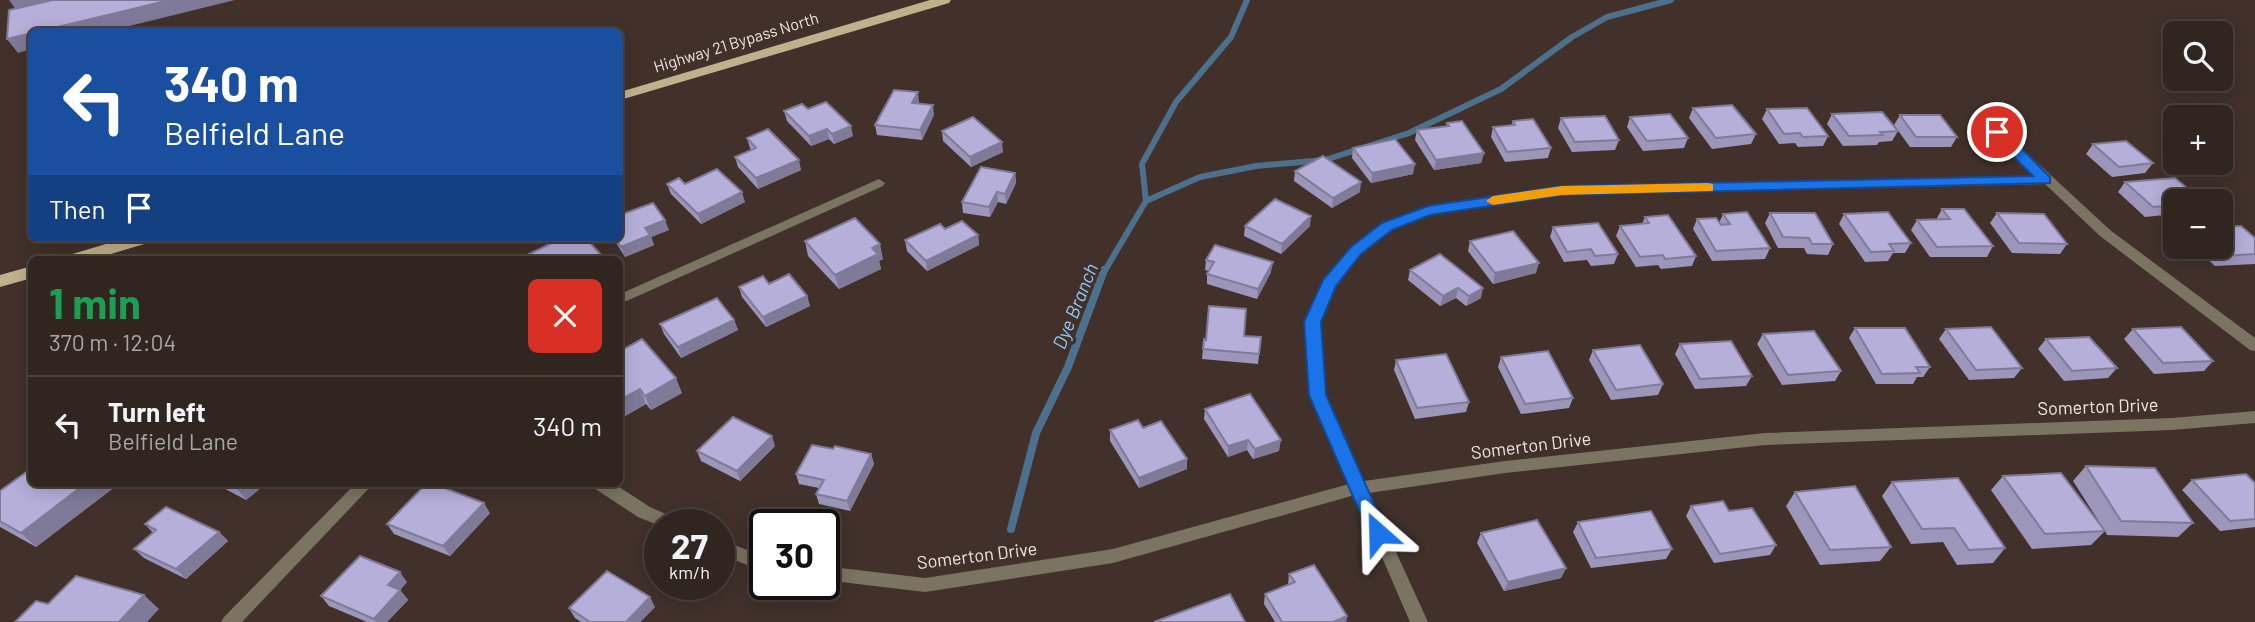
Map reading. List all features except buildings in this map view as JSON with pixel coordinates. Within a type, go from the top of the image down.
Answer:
[{"type":"main road","name":"Highway 21 Bypass North","points":[[623,95],[944,0]]},
{"type":"main road","points":[[85,256],[132,242]]},
{"type":"main road","points":[[0,281],[28,273]]},
{"type":"street","points":[[1997,132],[2045,180],[2105,233],[2255,346]]},
{"type":"street","points":[[1419,622],[1357,488],[1318,395],[1312,322],[1329,284],[1356,251],[1387,226],[1428,210],[1562,191],[2045,180]]},
{"type":"street","points":[[623,298],[879,183]]},
{"type":"street","name":"Somerton Drive","points":[[840,575],[926,585],[1113,556],[1357,488],[1505,467],[1765,439],[2172,424],[2255,417]]},
{"type":"street","points":[[230,622],[362,487]]},
{"type":"street","points":[[606,487],[644,512]]},
{"type":"waterway","name":"Dye Branch","points":[[1146,201],[1142,164],[1176,102],[1231,37],[1247,0]]},
{"type":"waterway","points":[[1146,201],[1200,177],[1256,166],[1325,160],[1409,133],[1501,89],[1572,37],[1607,17],[1671,0]]},
{"type":"waterway","name":"Dye Branch","points":[[1104,272],[1146,201]]},
{"type":"waterway","name":"Dye Branch","points":[[1011,529],[1036,433],[1068,367],[1104,270]]},
{"type":"slow traffic","points":[[1493,201],[1562,191],[1708,187]]},
{"type":"route","points":[[1378,533],[1318,395],[1312,322],[1329,284],[1356,251],[1387,226],[1428,210],[1562,191],[2045,180],[1997,132]]}]
